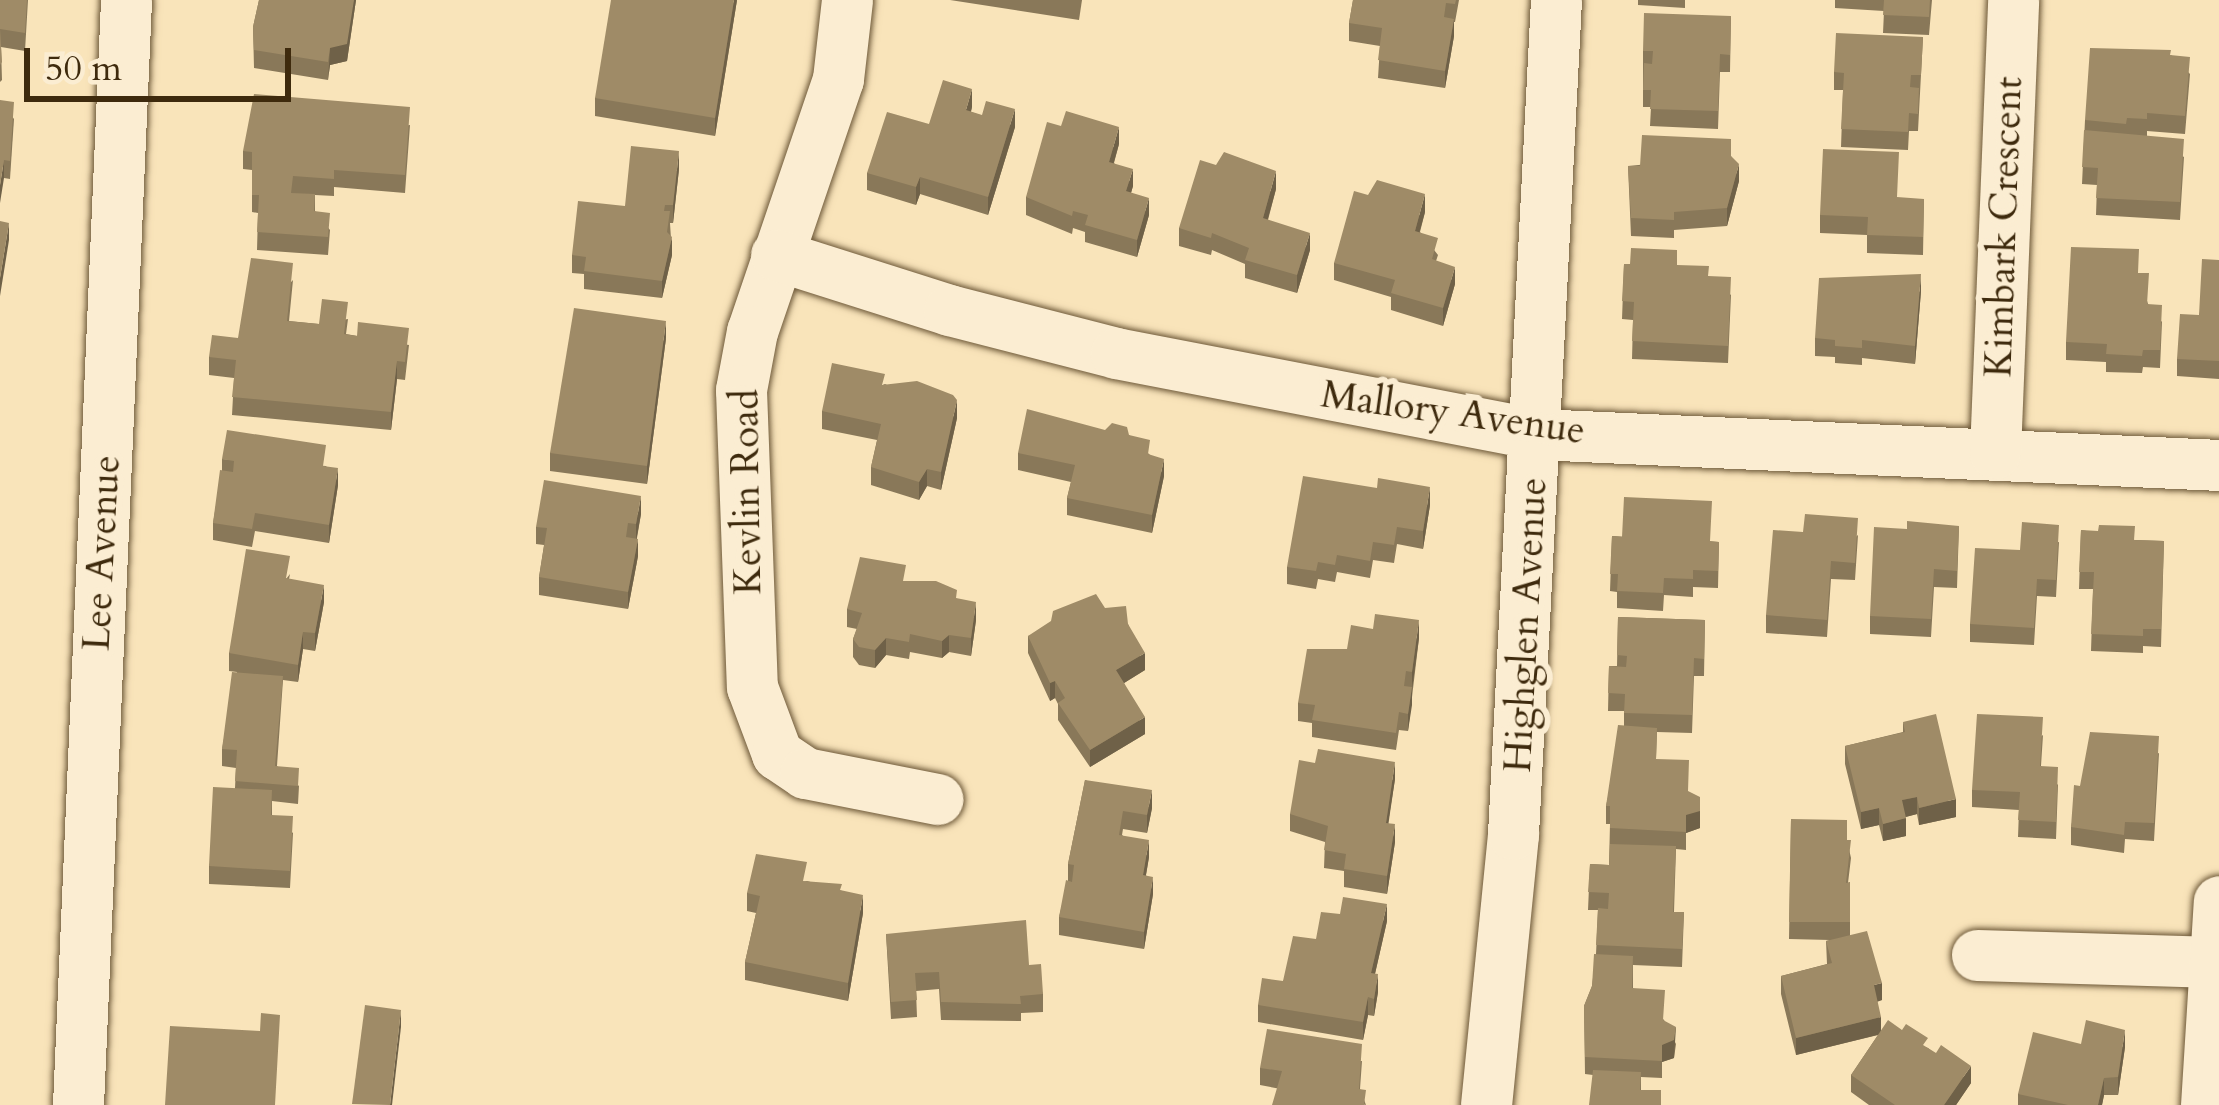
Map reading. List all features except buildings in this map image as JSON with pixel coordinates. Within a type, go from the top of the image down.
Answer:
[{"type":"street","name":"Lee Avenue","points":[[78,1105],[126,0]]},
{"type":"street","name":"Kevlin Road","points":[[847,0],[838,79],[776,255],[741,391],[752,687],[777,754],[806,773],[938,799]]},
{"type":"street","name":"Highglen Avenue","points":[[1486,1105],[1514,835],[1538,434],[1556,0]]},
{"type":"street","name":"Kimbark Crescent","points":[[1994,453],[2013,0]]},
{"type":"street","name":"Mallory Avenue","points":[[776,255],[949,310],[1116,352],[1538,434],[2219,465]]},
{"type":"street","points":[[2206,1105],[2219,901]]},
{"type":"street","points":[[1977,955],[2216,962]]}]
